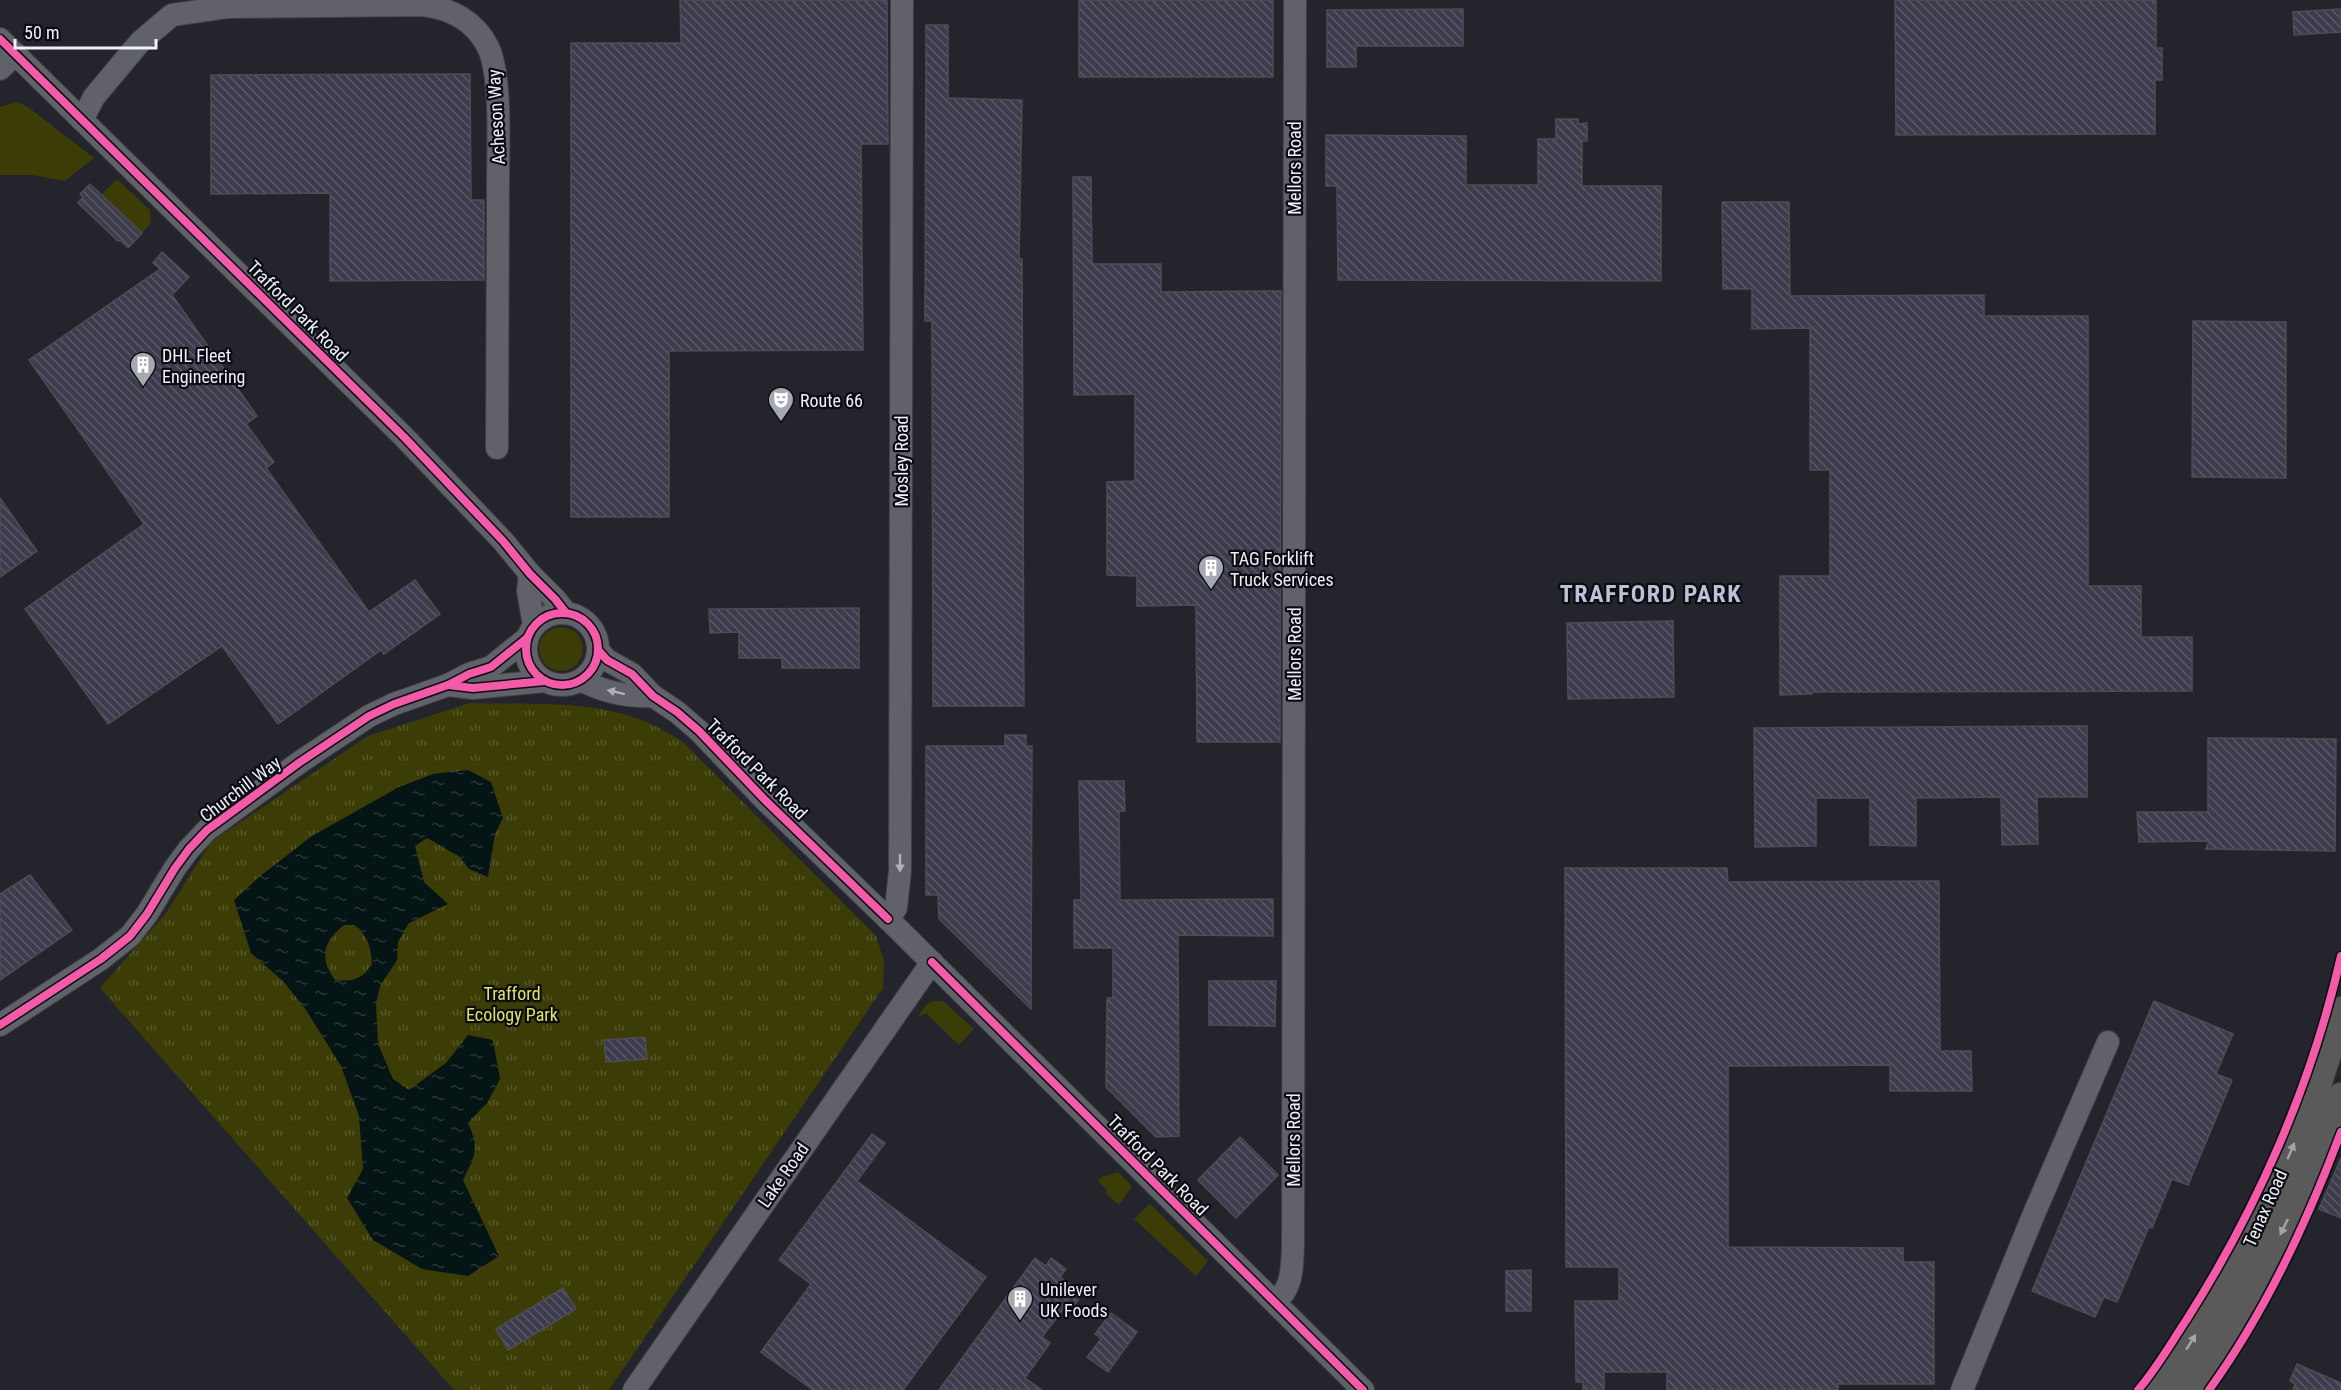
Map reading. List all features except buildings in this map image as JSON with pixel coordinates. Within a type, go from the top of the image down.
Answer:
[{"type":"main road","name":"Tenax Road","points":[[2158,1390],[2189,1346],[2249,1247],[2315,1091],[2341,1011]]},
{"type":"main road","name":"Tenax Road","points":[[2189,1390],[2210,1363],[2280,1236],[2324,1144],[2341,1097]]},
{"type":"street","name":"Mosley Road","points":[[888,919],[896,908],[899,896],[902,0]]},
{"type":"street","name":"Mellors Road","points":[[1275,1302],[1284,1295],[1289,1283],[1293,1245],[1294,0]]},
{"type":"street","name":"Acheson Way","points":[[82,120],[94,97],[169,7],[422,4],[436,6],[461,17],[480,35],[490,53],[496,73],[498,142],[497,448]]},
{"type":"street","name":"Trafford Park Road","points":[[5,54],[82,120],[434,468],[503,541],[566,613]]},
{"type":"street","points":[[530,574],[528,591],[531,632],[526,651],[528,663],[535,673],[545,681],[563,685],[581,680],[596,662],[597,639],[585,621],[566,613],[545,617],[531,632]]},
{"type":"street","name":"Churchill Way","points":[[0,1025],[101,959],[130,936],[147,914],[175,868],[207,830],[300,762],[369,716],[394,704],[448,686],[469,674],[491,667],[531,632]]},
{"type":"street","name":"Trafford Park Road","points":[[598,650],[607,660],[632,674],[652,696],[677,712],[699,731],[764,799],[932,962],[1363,1390]]},
{"type":"street","name":"Trafford Park Road","points":[[581,680],[595,687],[632,697],[652,696]]},
{"type":"street","name":"Churchill Way","points":[[448,686],[473,688],[545,681]]},
{"type":"street","name":"Lake Road","points":[[634,1390],[932,962]]},
{"type":"street","points":[[1962,1390],[2033,1215],[2108,1042]]},
{"type":"green space","points":[[17,102],[28,107],[94,158],[65,181],[32,175],[0,175],[0,107]]},
{"type":"green space","points":[[117,179],[150,210],[151,223],[142,233],[101,195]]},
{"type":"green space","points":[[561,627],[576,634],[583,649],[576,664],[561,671],[546,664],[539,649],[546,634]]},
{"type":"green space","name":"Trafford Ecology Park","points":[[470,703],[562,705],[608,710],[651,724],[683,742],[876,936],[884,961],[883,988],[609,1390],[454,1390],[100,988],[166,913],[211,842],[368,736]]},
{"type":"green space","points":[[934,1001],[943,1001],[974,1029],[959,1045],[926,1013],[917,1018],[926,1005]]},
{"type":"green space","points":[[1118,1172],[1132,1186],[1119,1205],[1105,1193],[1107,1191],[1098,1181],[1102,1177]]},
{"type":"green space","points":[[1150,1204],[1208,1261],[1196,1276],[1134,1219]]},
{"type":"water","points":[[468,770],[491,782],[503,818],[495,834],[488,877],[469,869],[460,857],[427,838],[415,846],[424,882],[448,904],[409,923],[398,942],[397,960],[380,986],[376,1004],[378,1044],[393,1079],[409,1090],[446,1063],[468,1035],[493,1040],[500,1079],[487,1103],[468,1123],[475,1146],[471,1165],[463,1180],[499,1256],[468,1276],[422,1269],[373,1240],[347,1198],[363,1169],[359,1116],[341,1066],[306,1010],[284,982],[251,953],[234,900],[259,877],[312,836],[399,787],[433,774]],"holes":[[[344,925],[354,925],[363,933],[368,942],[372,964],[365,973],[356,978],[335,980],[325,957],[328,944]]]},
{"type":"cycle path","points":[[0,39],[404,437],[503,541],[566,613]]},
{"type":"cycle path","points":[[562,613],[582,619],[592,629],[598,649],[592,669],[582,679],[562,685],[542,679],[532,669],[526,649],[532,629],[542,619],[562,613]]},
{"type":"cycle path","points":[[0,1025],[101,959],[130,936],[147,914],[175,868],[207,830],[300,762],[369,716],[394,704],[491,667],[527,638]]},
{"type":"cycle path","points":[[598,650],[607,660],[632,674],[653,696],[699,731],[764,799],[888,919]]},
{"type":"cycle path","points":[[448,685],[473,688],[545,681]]},
{"type":"cycle path","points":[[2138,1390],[2164,1355],[2213,1277],[2259,1190],[2315,1051],[2341,956]]},
{"type":"cycle path","points":[[932,962],[1363,1390]]},
{"type":"cycle path","points":[[2209,1390],[2249,1329],[2284,1266],[2341,1132]]},
{"type":"place","name":"DHL Fleet Engineering","points":[[143,388]]},
{"type":"place","name":"Route 66","points":[[781,423]]},
{"type":"place","name":"TAG Forklift Truck Services","points":[[1211,591]]},
{"type":"place","name":"Unilever UK Foods","points":[[1020,1322]]},
{"type":"district","name":"TRAFFORD PARK","points":[[1651,594]]}]
